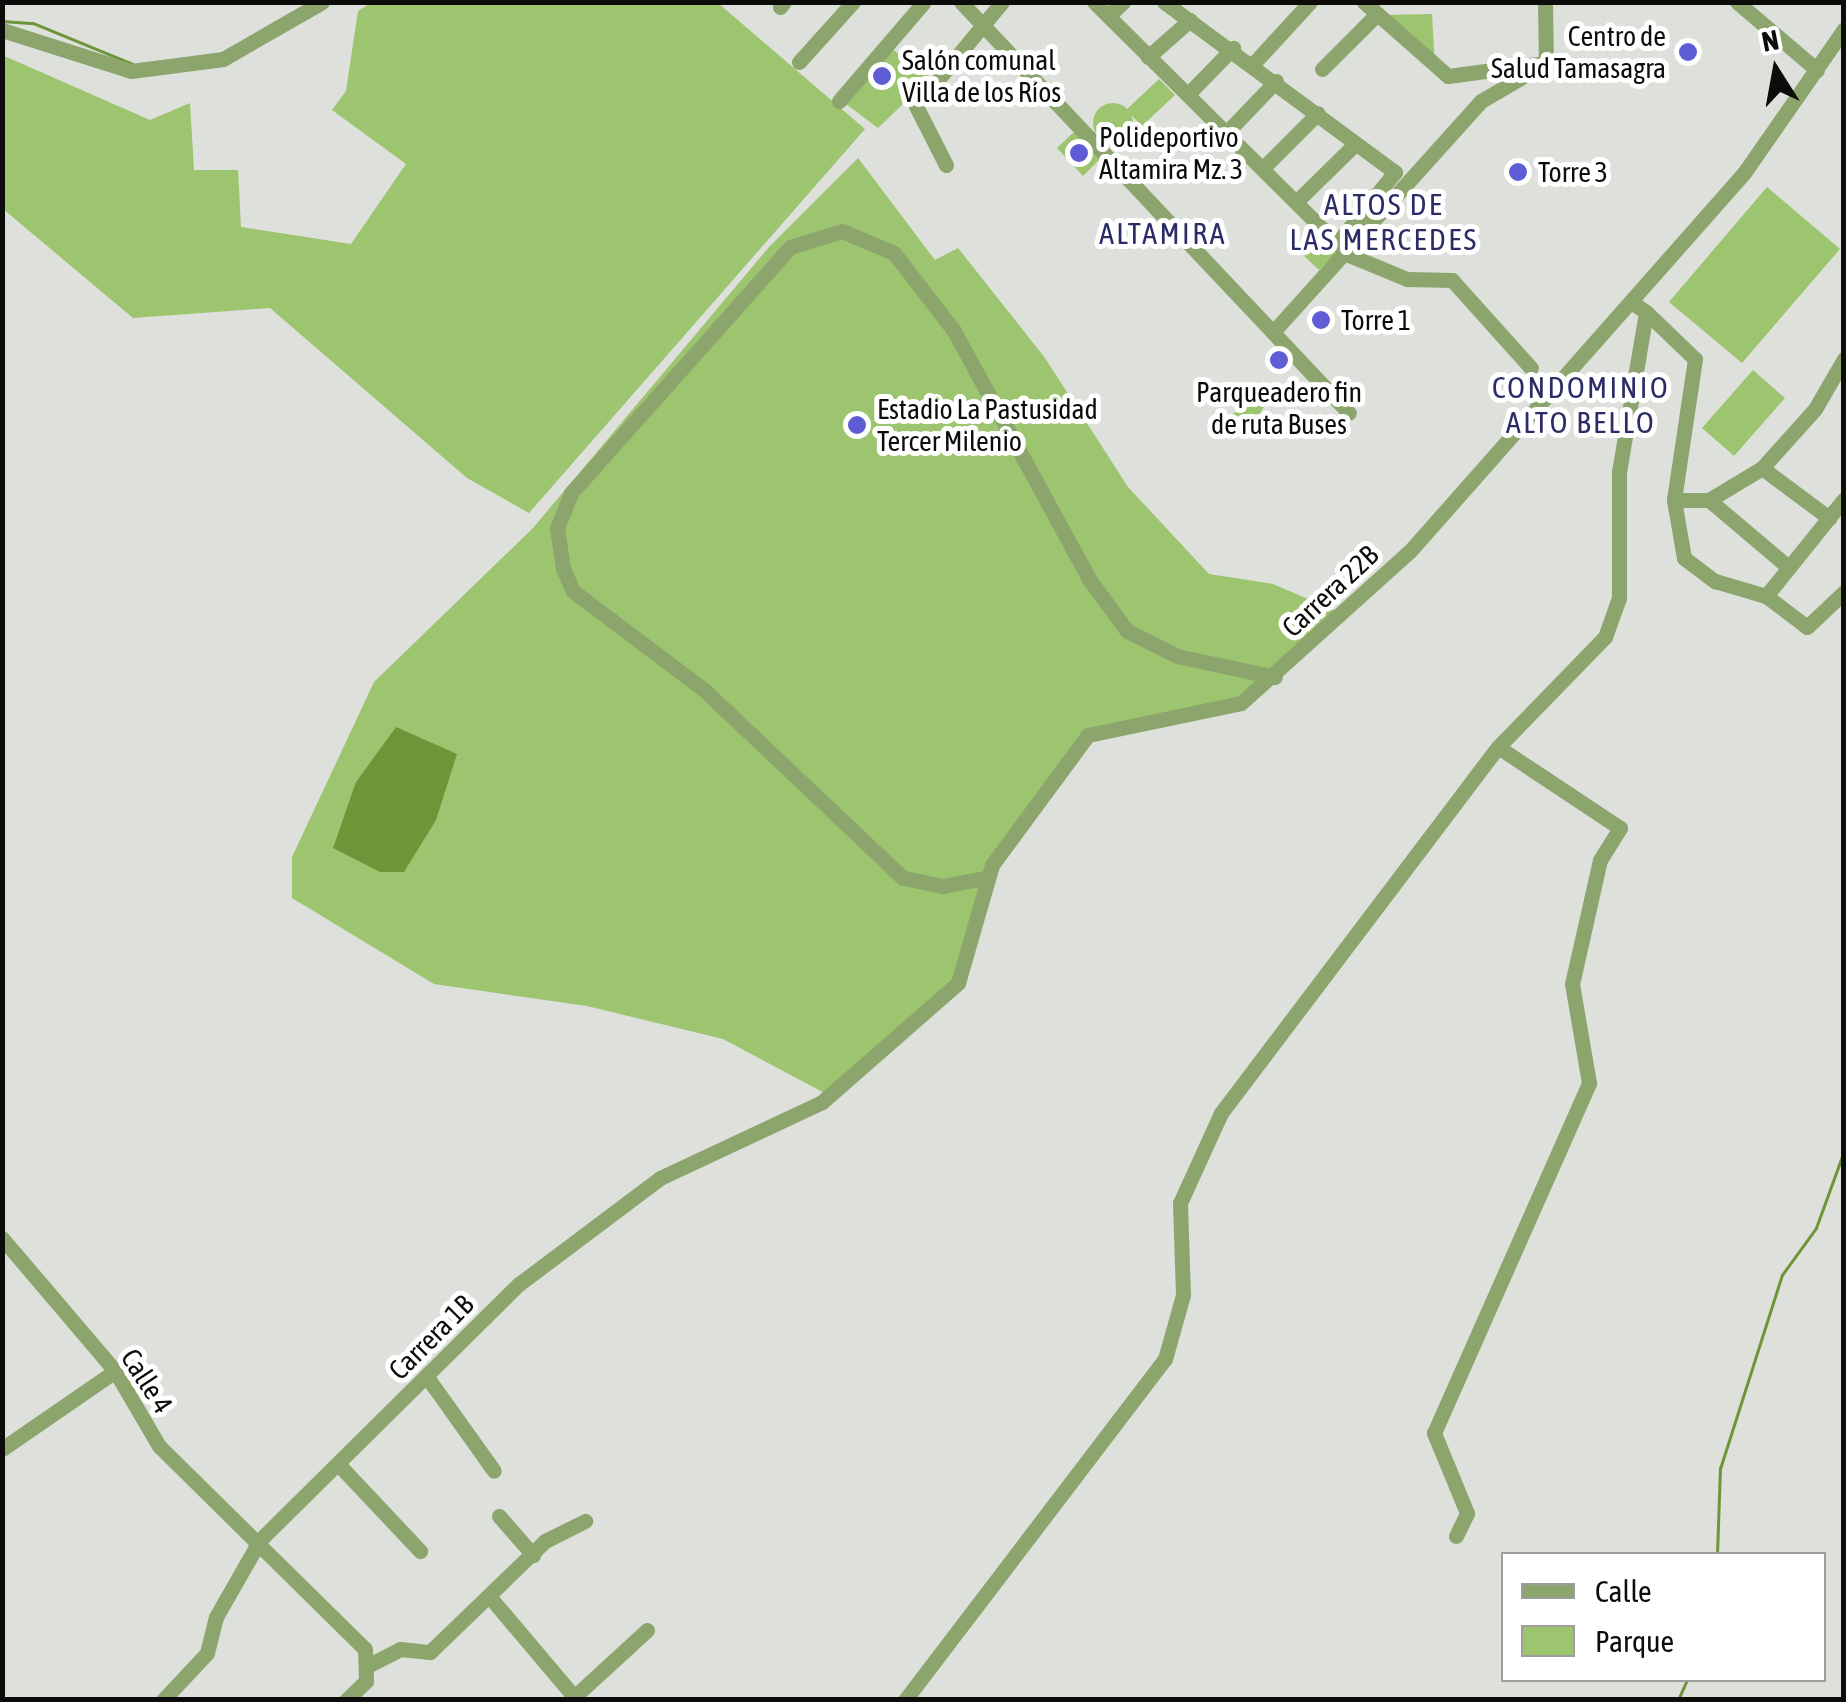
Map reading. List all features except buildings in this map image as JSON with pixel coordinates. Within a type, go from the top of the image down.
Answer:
[{"type":"street","points":[[2,30],[131,71],[223,60],[322,2]]},
{"type":"street","points":[[826,2],[841,16]]},
{"type":"street","points":[[799,62],[853,2]]},
{"type":"street","points":[[839,101],[924,2]]},
{"type":"street","points":[[960,2],[1349,413]]},
{"type":"street","points":[[946,165],[923,134],[918,101],[1002,2]]},
{"type":"street","points":[[1094,2],[1229,130],[1349,255],[1407,279],[1452,280],[1532,368]]},
{"type":"street","points":[[1108,16],[1123,2]]},
{"type":"street","points":[[1164,2],[1318,112],[1395,176],[1337,242]]},
{"type":"street","points":[[1253,64],[1310,2]]},
{"type":"street","points":[[1545,2],[1546,63]]},
{"type":"street","points":[[1737,2],[1817,70]]},
{"type":"street","points":[[1322,69],[1370,8],[1448,76],[1546,63]]},
{"type":"street","points":[[1148,57],[1190,20]]},
{"type":"street","name":"Carrera 22B","points":[[822,1102],[958,983],[986,878],[1088,735],[1218,712],[1275,677],[1451,510],[1744,173],[1844,29]]},
{"type":"street","points":[[1190,92],[1233,48]]},
{"type":"street","points":[[1274,332],[1349,255],[1481,101],[1546,63]]},
{"type":"street","points":[[1229,130],[1276,81]]},
{"type":"street","points":[[1264,167],[1318,112]]},
{"type":"street","points":[[1296,202],[1355,144]]},
{"type":"street","points":[[986,878],[942,886],[903,878],[703,689],[573,591],[563,569],[558,528],[571,493],[790,247],[842,231],[894,253],[954,331],[1089,579],[1127,631],[1177,656],[1275,677]]},
{"type":"street","points":[[1632,302],[1695,359],[1674,500],[1684,558],[1715,581],[1766,596],[1812,628],[1844,592]]},
{"type":"street","points":[[905,1700],[1166,1360],[1183,1294],[1180,1204],[1221,1113],[1498,747],[1605,637],[1619,598],[1619,472],[1646,312]]},
{"type":"street","points":[[1674,500],[1709,500],[1762,468],[1842,366]]},
{"type":"street","points":[[1762,468],[1838,511],[1786,565],[1766,596]]},
{"type":"street","points":[[1709,500],[1786,565]]},
{"type":"street","points":[[1456,1536],[1467,1514],[1434,1434],[1589,1082],[1572,984],[1600,860],[1620,828],[1498,747]]},
{"type":"street","name":"Carrera 1B","points":[[164,1700],[207,1653],[216,1617],[260,1540],[340,1466],[519,1284],[609,1211],[708,1150],[822,1102]]},
{"type":"street","name":"Calle 4","points":[[2,1238],[114,1370],[159,1446],[260,1540],[371,1664]]},
{"type":"street","points":[[2,1450],[114,1370]]},
{"type":"street","points":[[427,1377],[494,1470]]},
{"type":"street","points":[[340,1466],[420,1551]]},
{"type":"street","points":[[498,1516],[532,1555]]},
{"type":"street","points":[[346,1700],[371,1664],[400,1650],[430,1652],[532,1555],[585,1520]]},
{"type":"street","points":[[489,1596],[575,1698],[648,1630]]},
{"type":"green space","points":[[371,3],[718,3],[865,129],[529,513],[467,478],[270,308],[133,318],[3,209],[2,55],[150,120],[190,103],[194,170],[238,170],[241,227],[351,244],[406,164],[332,110],[346,91],[358,11]]},
{"type":"green space","points":[[1432,14],[1435,66],[1381,15]]},
{"type":"green space","points":[[890,47],[930,78],[878,128],[842,101]]},
{"type":"green space","points":[[1159,79],[1175,95],[1142,126],[1126,110]]},
{"type":"green space","points":[[1113,103],[1127,109],[1133,123],[1127,137],[1113,143],[1099,137],[1093,123],[1099,109]]},
{"type":"green space","name":"Polideportivo Altamira Mz. 3","points":[[1075,131],[1101,158],[1083,176],[1057,148]]},
{"type":"green space","points":[[858,158],[935,260],[958,248],[1045,358],[1128,487],[1209,574],[1273,584],[1343,614],[1241,703],[1088,735],[992,865],[966,967],[830,1096],[723,1039],[587,1006],[434,984],[292,898],[292,857],[374,682],[533,528],[769,247]]},
{"type":"green space","points":[[1767,187],[1840,249],[1742,363],[1669,302]]},
{"type":"green space","points":[[1325,235],[1340,249],[1319,270],[1304,256]]},
{"type":"green space","points":[[1753,370],[1785,398],[1734,456],[1702,428]]},
{"type":"green space","points":[[1270,397],[1248,433],[1230,415]]},
{"type":"shaded area","points":[[396,727],[457,754],[436,820],[404,872],[380,872],[333,848],[356,782]]},
{"type":"waterway","points":[[2,21],[33,23],[133,64]]},
{"type":"waterway","points":[[1717,1552],[1720,1469],[1782,1275],[1816,1228],[1844,1151]]},
{"type":"waterway","points":[[1678,1700],[1686,1682]]},
{"type":"place","name":"Centro de Salud Tamasagra","points":[[1688,52]]},
{"type":"place","name":"Salón comunal Villa de los Ríos","points":[[882,76]]},
{"type":"place","name":"Polideportivo Altamira Mz. 3","points":[[1079,153]]},
{"type":"place","name":"Torre 3","points":[[1518,172]]},
{"type":"place","name":"Torre 1","points":[[1321,320]]},
{"type":"place","name":"Parqueadero fin de ruta Buses","points":[[1279,360]]},
{"type":"place","name":"Estadio La Pastusidad Tercer Milenio","points":[[857,425]]},
{"type":"district","name":"ALTOS DE LAS MERCEDES","points":[[1384,221]]},
{"type":"district","name":"ALTAMIRA","points":[[1163,233]]},
{"type":"district","name":"CONDOMINIO ALTO BELLO","points":[[1581,404]]}]
